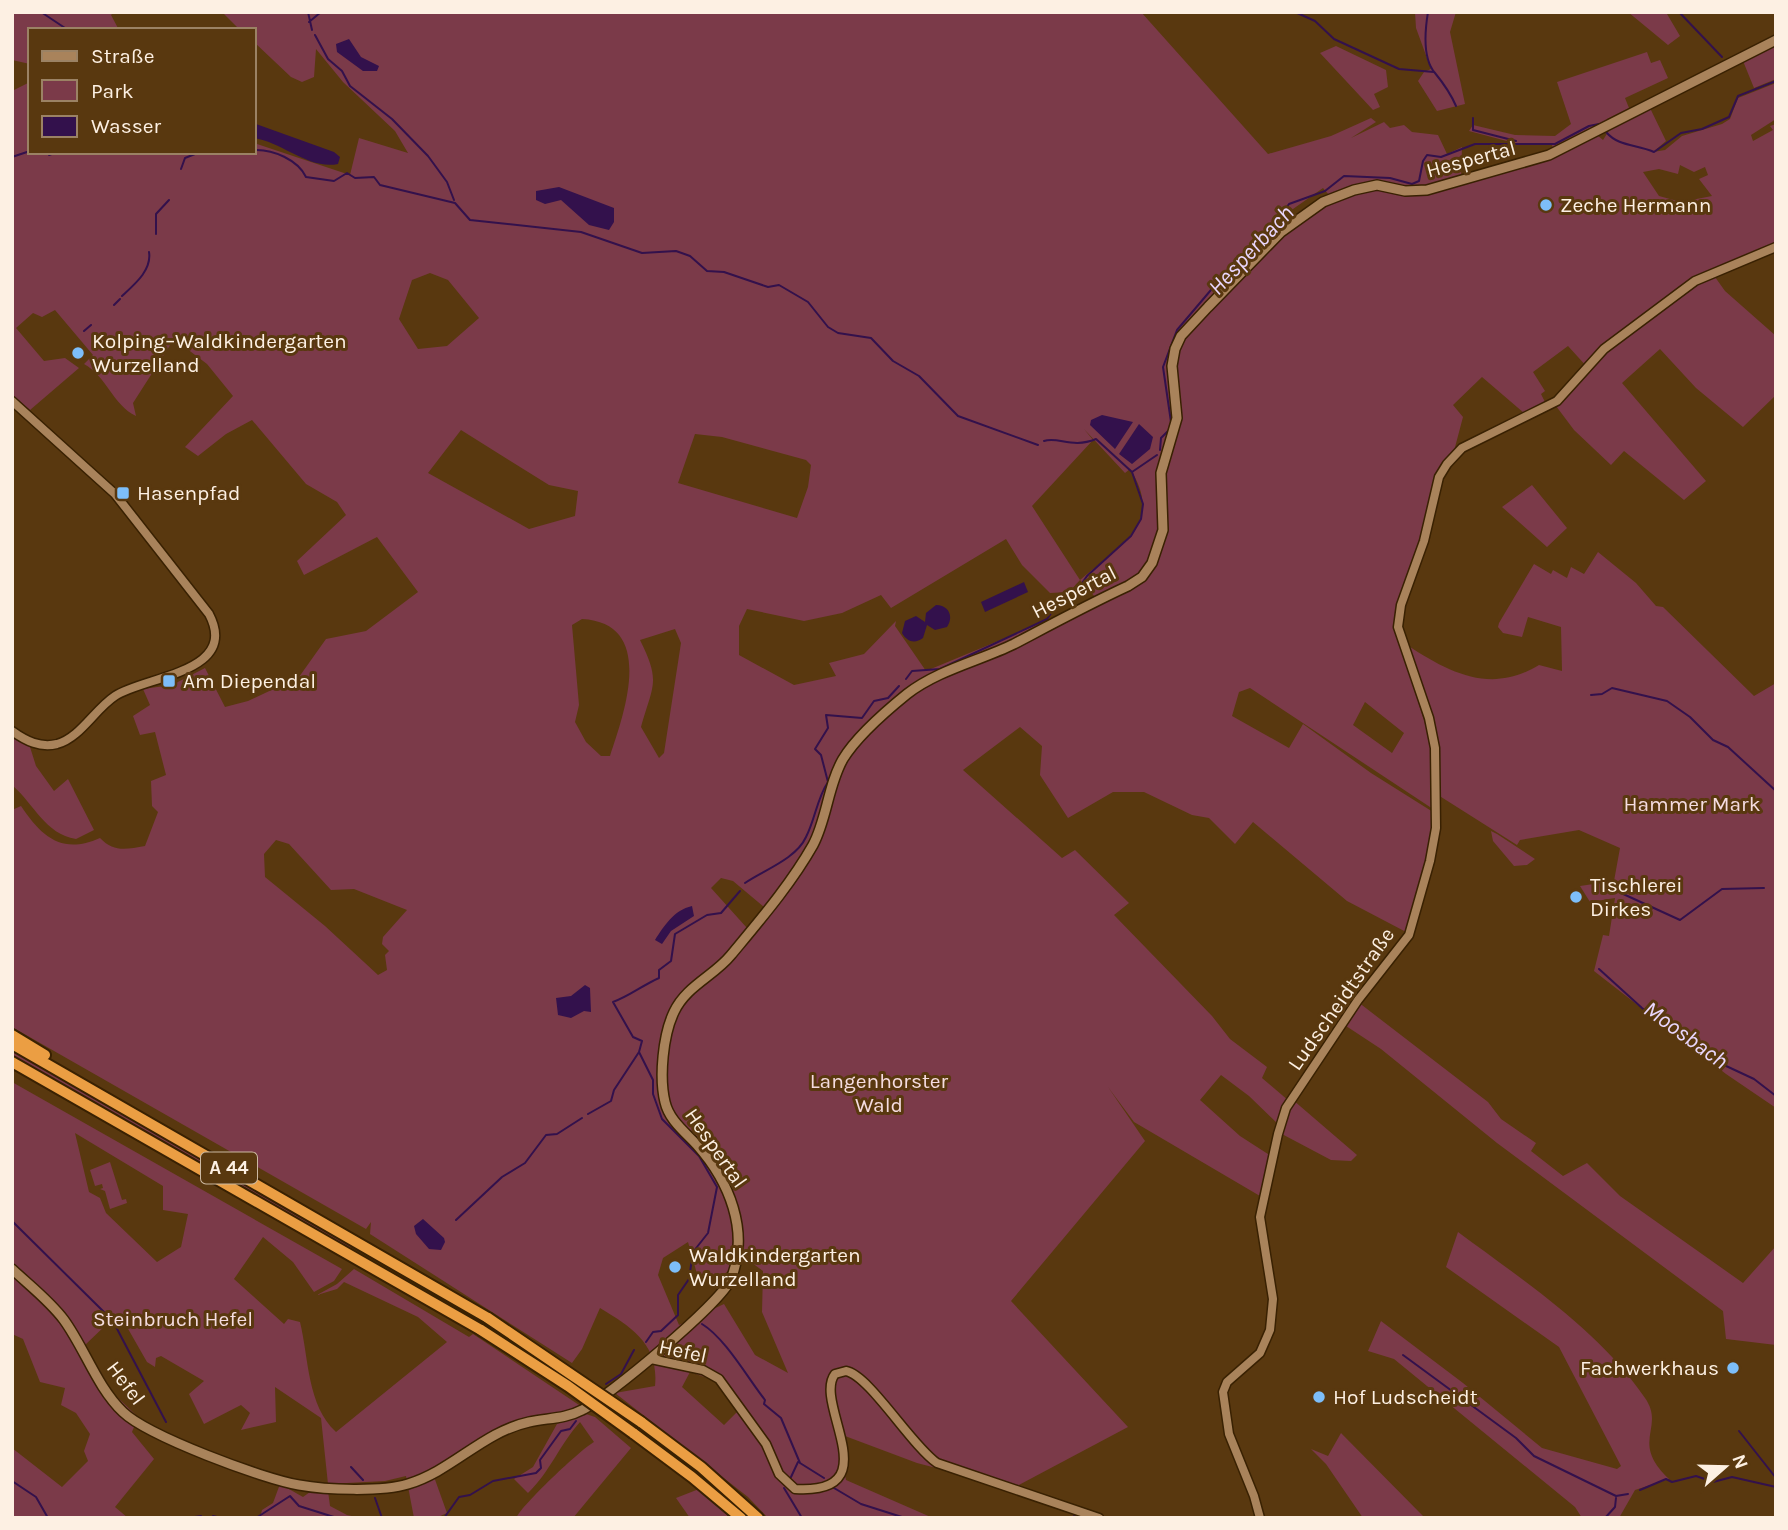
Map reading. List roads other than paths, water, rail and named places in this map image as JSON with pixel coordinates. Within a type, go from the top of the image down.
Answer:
[{"type":"highway","points":[[12,1035],[78,1074],[101,1095]]},
{"type":"highway","name":"A 44","points":[[12,1044],[488,1318],[701,1467],[758,1518]]},
{"type":"highway","name":"A 44","points":[[12,1062],[481,1330],[568,1386],[692,1476],[741,1518]]},
{"type":"highway","points":[[12,1070],[55,1092],[65,1093]]},
{"type":"main road","name":"Hespertal","points":[[651,1359],[720,1296],[731,1279],[737,1252],[737,1225],[728,1189],[699,1147],[677,1126],[665,1105],[667,1031],[674,1010],[687,993],[726,962],[770,907],[814,843],[843,759],[904,696],[933,678],[1016,643],[1142,577],[1152,563],[1163,530],[1161,473],[1177,429],[1172,366],[1181,336],[1281,232],[1322,202],[1367,186],[1427,190],[1531,162],[1776,40]]},
{"type":"main road","name":"Hefel","points":[[12,1269],[56,1310],[110,1396],[133,1420],[250,1470],[294,1485],[388,1488],[414,1482],[507,1429],[584,1409],[651,1359]]},
{"type":"street","name":"Ludscheidtstraße","points":[[1260,1518],[1229,1434],[1223,1392],[1227,1382],[1260,1353],[1270,1330],[1273,1298],[1260,1217],[1286,1108],[1358,1000],[1409,935],[1430,861],[1436,828],[1435,748],[1426,708],[1398,627],[1401,606],[1424,541],[1439,477],[1462,448],[1557,401],[1604,349],[1695,281],[1776,247]]},
{"type":"street","points":[[12,401],[115,494],[209,614],[213,642],[198,664],[120,693],[61,743],[48,745],[31,742],[12,731]]},
{"type":"street","name":"Hefel","points":[[651,1359],[703,1370],[719,1379],[766,1444],[779,1474],[795,1489],[820,1489],[830,1484],[840,1473],[844,1442],[829,1387],[835,1374],[846,1371],[863,1380],[920,1450],[937,1463],[1099,1518]]},
{"type":"water","points":[[349,39],[361,57],[379,66],[377,71],[363,71],[337,52],[336,44]]},
{"type":"water","points":[[256,124],[334,152],[340,157],[338,164],[317,163],[256,139]]},
{"type":"water","points":[[559,187],[614,208],[614,222],[609,230],[589,225],[561,200],[545,204],[536,200],[536,191]]},
{"type":"water","points":[[1102,415],[1133,422],[1115,449],[1090,425],[1091,420]]},
{"type":"water","points":[[1139,424],[1153,437],[1150,449],[1132,464],[1119,454]]},
{"type":"water","points":[[1024,582],[1028,592],[985,612],[981,602]]},
{"type":"water","points":[[936,605],[949,612],[947,627],[935,630],[927,625],[920,640],[906,638],[902,633],[905,621],[916,616],[925,622],[926,613]]},
{"type":"water","points":[[692,906],[694,916],[671,931],[662,944],[655,940],[675,915]]},
{"type":"water","points":[[585,985],[590,988],[591,1012],[584,1011],[571,1018],[558,1015],[556,998],[571,996]]},
{"type":"water","points":[[423,1219],[444,1238],[441,1250],[429,1249],[416,1234],[414,1226]]},
{"type":"waterway","points":[[41,12],[65,28]]},
{"type":"waterway","points":[[308,12],[312,30]]},
{"type":"waterway","points":[[309,22],[321,12]]},
{"type":"waterway","points":[[1295,12],[1315,21],[1334,39],[1399,69],[1434,72]]},
{"type":"waterway","points":[[1428,12],[1425,35],[1428,60],[1456,106]]},
{"type":"waterway","points":[[1679,12],[1722,57]]},
{"type":"waterway","points":[[315,35],[328,59],[342,71],[350,86],[392,119],[428,156],[447,182],[454,200]]},
{"type":"waterway","name":"Hesperbach","points":[[1606,132],[1622,143],[1654,152],[1681,133],[1702,129],[1729,117],[1738,96],[1776,81]]},
{"type":"waterway","points":[[1473,118],[1473,130],[1516,141]]},
{"type":"waterway","name":"Hesperbach","points":[[1171,422],[1163,367],[1177,330],[1233,264],[1262,240],[1289,204],[1325,191],[1344,176],[1390,178],[1412,184],[1419,181],[1427,155],[1441,157],[1475,144],[1555,144],[1589,126],[1599,124]]},
{"type":"waterway","points":[[256,150],[269,151],[284,157],[297,165],[306,177],[334,181],[347,173],[355,178],[374,177],[380,185],[455,203],[470,220],[581,232],[642,253],[676,251],[690,256],[707,271],[724,272],[768,287],[779,285],[808,302],[828,327],[838,333],[871,338],[893,361],[919,376],[958,416],[1038,445]]},
{"type":"waterway","points":[[12,157],[28,152]]},
{"type":"waterway","points":[[48,154],[52,154]]},
{"type":"waterway","points":[[181,169],[185,158],[195,154]]},
{"type":"waterway","points":[[156,234],[156,214],[169,200]]},
{"type":"waterway","points":[[122,296],[145,271],[149,252]]},
{"type":"waterway","points":[[114,305],[120,299]]},
{"type":"waterway","points":[[84,331],[91,325]]},
{"type":"waterway","name":"Hesperbach","points":[[1160,450],[1161,438],[1169,430]]},
{"type":"waterway","points":[[1044,441],[1080,443],[1096,439],[1132,472],[1157,455]]},
{"type":"waterway","name":"Hesperbach","points":[[906,679],[912,671],[940,669],[1047,619],[1064,595],[1078,589],[1087,576],[1131,536],[1141,519],[1143,504],[1132,472]]},
{"type":"waterway","name":"Hesperbach","points":[[745,883],[795,852],[806,837],[828,782],[821,755],[815,749],[828,728],[826,715],[862,718],[874,701],[888,698],[899,686]]},
{"type":"waterway","points":[[1591,695],[1602,694],[1612,688],[1667,701],[1690,717],[1713,740],[1728,747],[1776,791]]},
{"type":"waterway","points":[[1621,893],[1680,920],[1722,889],[1764,888]]},
{"type":"waterway","name":"Hesperbach","points":[[646,1342],[653,1332],[661,1331],[678,1315],[678,1295],[689,1279],[693,1252],[708,1233],[717,1187],[699,1156],[662,1119],[653,1094],[653,1080],[639,1052],[642,1041],[633,1037],[613,1002],[659,978],[659,970],[671,961],[675,934],[707,915],[721,913],[740,891]]},
{"type":"waterway","name":"Moosbach","points":[[1599,969],[1642,1008],[1709,1058],[1754,1079],[1776,1096]]},
{"type":"waterway","points":[[588,1114],[611,1101],[614,1090],[639,1052]]},
{"type":"waterway","points":[[456,1220],[502,1177],[525,1163],[546,1135],[557,1134],[582,1118]]},
{"type":"waterway","points":[[12,1221],[107,1315]]},
{"type":"waterway","points":[[702,1324],[727,1348],[765,1400],[764,1404],[781,1418],[800,1463],[824,1478]]},
{"type":"waterway","points":[[115,1325],[166,1422]]},
{"type":"waterway","name":"Hesperbach","points":[[606,1384],[621,1374],[634,1350]]},
{"type":"waterway","points":[[1403,1355],[1516,1438],[1534,1456],[1616,1496],[1628,1494]]},
{"type":"waterway","name":"Hesperbach","points":[[444,1518],[459,1497],[470,1495],[493,1481],[536,1473],[541,1468],[540,1460],[561,1431],[570,1429],[576,1421]]},
{"type":"waterway","points":[[1739,1431],[1776,1478]]},
{"type":"waterway","points":[[791,1477],[798,1462]]},
{"type":"waterway","points":[[351,1467],[363,1480]]},
{"type":"waterway","points":[[1640,1490],[1666,1479],[1672,1482],[1696,1476],[1713,1482],[1732,1477],[1776,1487]]},
{"type":"waterway","points":[[12,1481],[36,1497],[48,1518]]},
{"type":"waterway","points":[[784,1488],[802,1518]]},
{"type":"waterway","points":[[834,1488],[861,1504],[905,1518]]},
{"type":"waterway","name":"Hesperbach","points":[[256,1518],[290,1496],[299,1506],[337,1518]]},
{"type":"waterway","points":[[375,1498],[382,1518]]},
{"type":"waterway","points":[[1605,1518],[1615,1507],[1616,1498]]},
{"type":"waterway","name":"Hesperbach","points":[[189,1518],[201,1516]]},
{"type":"waterway","name":"Hesperbach","points":[[213,1516],[221,1518]]},
{"type":"waterway","points":[[1074,1516],[1079,1518]]},
{"type":"place","name":"Zeche Hermann","points":[[1546,205]]},
{"type":"place","name":"Kolping–Waldkindergarten Wurzelland","points":[[78,353]]},
{"type":"place","name":"Hasenpfad","points":[[123,493]]},
{"type":"place","name":"Am Diependal","points":[[169,681]]},
{"type":"place","name":"Tischlerei Dirkes","points":[[1576,897]]},
{"type":"place","name":"Waldkindergarten Wurzelland","points":[[675,1267]]},
{"type":"place","name":"Fachwerkhaus","points":[[1733,1368]]},
{"type":"place","name":"Hof Ludscheidt","points":[[1319,1397]]},
{"type":"park label","name":"Hammer Mark","points":[[1692,804]]},
{"type":"park label","name":"Langenhorster Wald","points":[[879,1093]]},
{"type":"park label","name":"Steinbruch Hefel","points":[[173,1319]]}]
